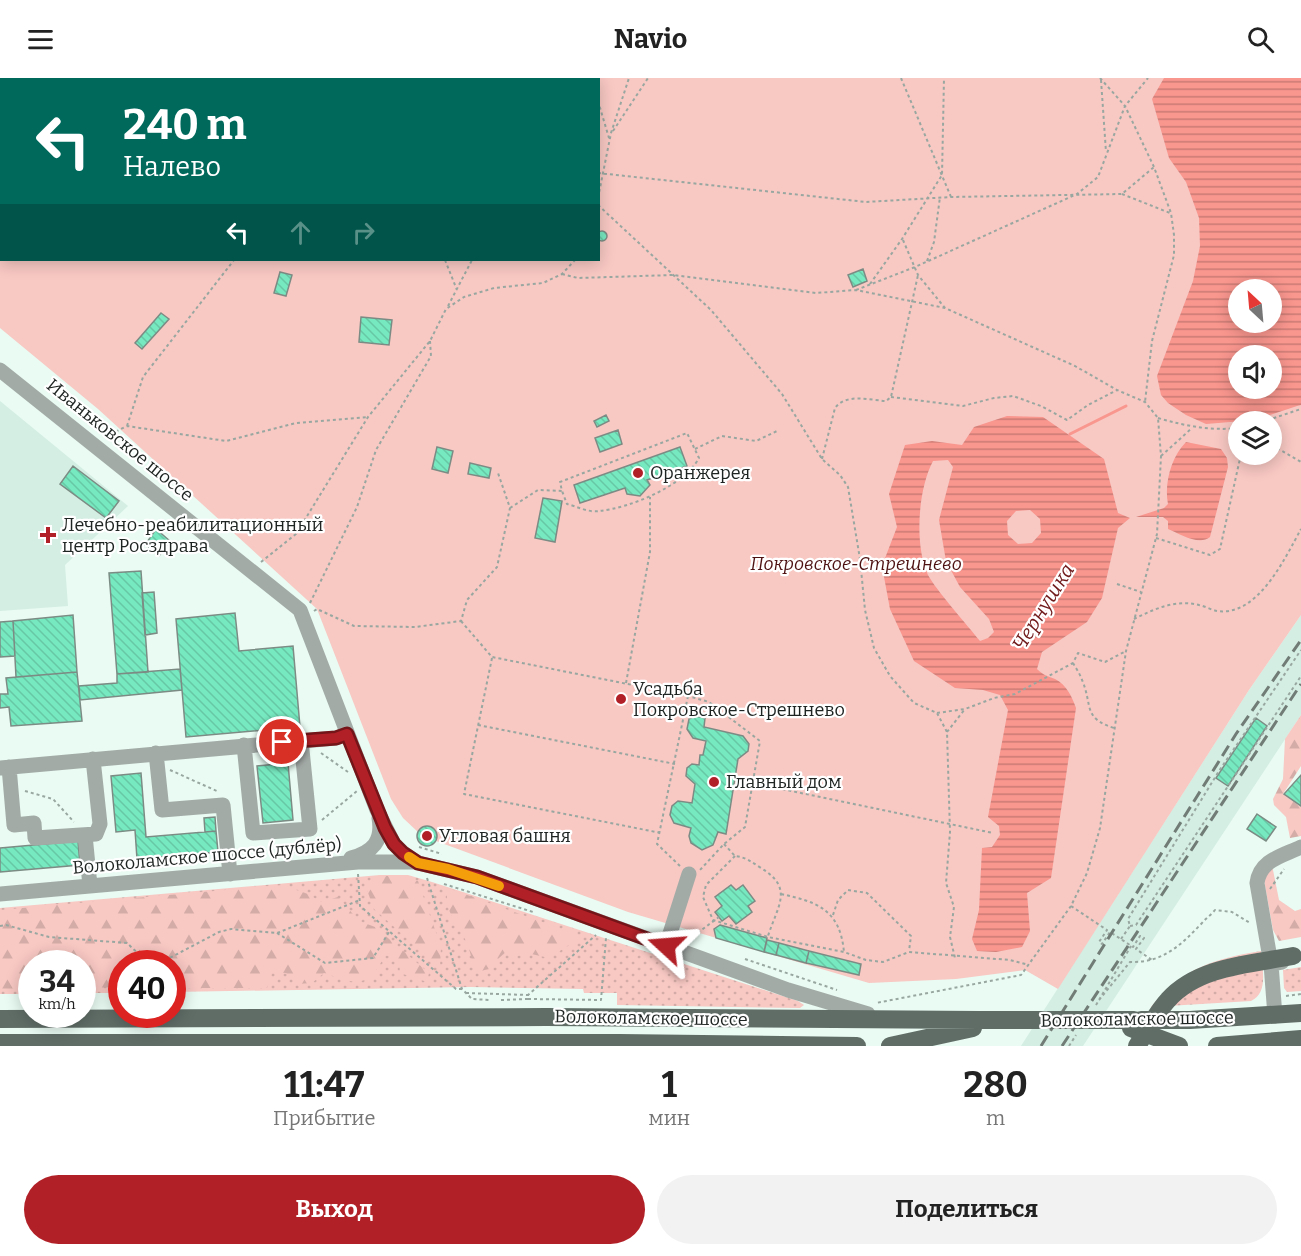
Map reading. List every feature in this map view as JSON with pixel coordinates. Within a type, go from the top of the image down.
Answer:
[{"type":"main road","points":[[1137,1046],[1169,999],[1193,981],[1233,968],[1301,956]]},
{"type":"main road","name":"Волоколамское шоссе","points":[[0,1019],[546,1017],[908,1021],[977,1024],[1132,1023],[1301,1013]]},
{"type":"main road","name":"Волоколамское шоссе","points":[[1132,1023],[1179,1046]]},
{"type":"main road","name":"Волоколамское шоссе","points":[[890,1046],[977,1024]]},
{"type":"main road","name":"Волоколамское шоссе","points":[[1217,1046],[1301,1039]]},
{"type":"main road","name":"Волоколамское шоссе","points":[[0,1043],[856,1046]]},
{"type":"street","name":"Иваньковское шоссе","points":[[0,370],[300,610]]},
{"type":"street","points":[[300,610],[377,810],[394,844],[418,863],[477,877],[839,1007],[908,1021]]},
{"type":"street","points":[[93,759],[99,829],[96,834],[35,838],[34,823],[14,825],[10,787],[4,767],[93,759],[157,758],[244,745],[347,734]]},
{"type":"street","points":[[244,745],[253,833],[309,830],[301,740]]},
{"type":"street","points":[[157,758],[162,810],[223,805],[230,874]]},
{"type":"street","points":[[325,865],[358,856],[373,848],[380,834],[377,810]]},
{"type":"street","points":[[85,835],[90,886]]},
{"type":"street","points":[[1275,1016],[1271,964],[1257,883],[1258,873],[1271,860],[1301,847]]},
{"type":"street","name":"Волоколамское шоссе (дублёр)","points":[[0,894],[325,865],[380,861],[418,863]]},
{"type":"street","points":[[666,946],[689,874]]},
{"type":"street","points":[[1271,964],[1301,956]]},
{"type":"path","points":[[600,189],[611,134],[629,78]]},
{"type":"path","points":[[611,134],[648,78]]},
{"type":"path","points":[[901,78],[951,197]]},
{"type":"path","points":[[870,284],[902,239],[942,175],[944,78]]},
{"type":"path","points":[[855,290],[915,267],[1077,194],[1098,177],[1125,106],[1148,78]]},
{"type":"path","points":[[1100,79],[1125,106],[1154,167],[1171,213],[1174,255],[1152,341],[1145,402]]},
{"type":"path","points":[[1100,79],[1107,154]]},
{"type":"path","points":[[600,108],[610,140]]},
{"type":"path","points":[[1122,194],[1154,167]]},
{"type":"path","points":[[600,174],[866,202],[940,197],[1122,194],[1171,213]]},
{"type":"path","points":[[927,261],[934,242],[940,197]]},
{"type":"path","points":[[600,207],[711,310],[776,386],[822,459],[840,475],[848,487],[860,559],[865,610],[874,648],[890,676],[914,703],[937,713],[965,709],[1015,694],[1073,663],[1078,653],[1105,662],[1126,651]]},
{"type":"path","points":[[902,239],[918,275],[945,308]]},
{"type":"path","points":[[91,442],[111,436],[127,426],[143,377],[233,261]]},
{"type":"path","points":[[445,261],[457,290]]},
{"type":"path","points":[[263,560],[296,534],[368,417],[430,341],[472,261]]},
{"type":"path","points":[[446,309],[464,297],[494,288],[543,283],[562,274],[573,261]]},
{"type":"path","points":[[562,274],[578,278],[673,275],[816,293],[855,290],[945,308],[1075,366],[1117,390],[1145,402],[1158,418],[1192,428],[1228,429]]},
{"type":"path","points":[[822,459],[835,408],[839,402],[847,399],[886,401],[891,397],[914,302],[918,275]]},
{"type":"path","points":[[300,610],[313,600],[357,507],[376,450],[431,356],[430,341]]},
{"type":"path","points":[[891,397],[963,406],[1013,396],[1041,406],[1067,420],[1088,405],[1117,390]]},
{"type":"path","points":[[1282,415],[1301,409]]},
{"type":"path","points":[[127,426],[226,441],[296,423],[368,417]]},
{"type":"path","points":[[876,1003],[1021,975],[1071,906],[1087,873],[1100,828],[1126,651],[1157,534],[1161,456],[1158,418]]},
{"type":"path","points":[[1161,456],[1192,428]]},
{"type":"path","points":[[695,449],[722,436],[756,441],[777,431]]},
{"type":"path","points":[[687,433],[699,458],[692,471],[650,496],[597,512],[567,504],[562,491],[560,482],[687,433]]},
{"type":"path","points":[[1282,452],[1301,462]]},
{"type":"path","points":[[1156,538],[1210,555],[1216,553],[1220,549],[1239,465]]},
{"type":"path","points":[[461,621],[467,600],[497,567],[510,508],[498,473]]},
{"type":"path","points":[[510,508],[538,490],[562,491]]},
{"type":"path","points":[[626,683],[650,552],[650,496]]},
{"type":"path","points":[[1134,619],[1173,604],[1198,604],[1217,611],[1235,609],[1271,582],[1301,529]]},
{"type":"path","points":[[1117,584],[1141,592]]},
{"type":"path","points":[[317,609],[354,626],[415,627],[461,621]]},
{"type":"path","points":[[461,621],[492,657],[626,683],[688,696],[709,702],[760,741],[745,827],[723,844],[698,872],[689,874],[657,844],[688,696]]},
{"type":"path","points":[[1130,926],[1128,919],[1219,771],[1301,650]]},
{"type":"path","points":[[492,657],[464,794],[661,833]]},
{"type":"path","points":[[1073,663],[1083,680],[1091,714],[1099,723],[1114,728]]},
{"type":"path","points":[[1121,939],[1130,926],[1136,925],[1301,676]]},
{"type":"path","points":[[947,732],[965,709]]},
{"type":"path","points":[[937,713],[947,732],[950,824],[946,883],[954,907],[950,937],[956,958]]},
{"type":"path","points":[[478,725],[675,764]]},
{"type":"path","points":[[321,753],[350,772]]},
{"type":"path","points":[[157,758],[222,793]]},
{"type":"path","points":[[753,783],[993,833]]},
{"type":"path","points":[[10,787],[53,799],[85,835]]},
{"type":"path","points":[[723,844],[735,856],[743,857],[775,876],[781,886],[782,894],[768,937]]},
{"type":"path","points":[[735,856],[706,885],[703,897],[713,920],[768,937],[844,952],[866,960],[883,962],[909,952],[956,958],[1010,960],[1029,965]]},
{"type":"path","points":[[1270,890],[1287,865]]},
{"type":"path","points":[[489,1000],[472,999],[462,989],[427,878],[541,915]]},
{"type":"path","points":[[833,915],[838,900],[848,890],[867,893],[910,936],[909,952]]},
{"type":"path","points":[[782,894],[812,900],[833,915],[843,936],[844,952]]},
{"type":"path","points":[[0,926],[49,937],[127,943],[145,960],[154,963],[171,960],[226,929],[277,933],[360,900],[360,906],[456,989],[462,989]]},
{"type":"path","points":[[1071,906],[1107,930],[1099,942],[1102,944],[1110,932],[1131,946]]},
{"type":"path","points":[[1099,1000],[1130,962],[1152,960],[1168,954],[1186,942],[1212,915],[1222,911],[1232,912],[1266,932]]},
{"type":"path","points":[[688,940],[719,917]]},
{"type":"path","points":[[466,993],[528,994],[598,933],[586,930]]},
{"type":"path","points":[[277,933],[325,963],[372,958],[390,932]]},
{"type":"path","points":[[1093,1009],[1131,946],[1140,936],[1144,938],[1136,949],[1152,960]]},
{"type":"path","points":[[501,1000],[601,1000],[608,940]]},
{"type":"path","points":[[528,994],[528,999]]},
{"type":"path","points":[[1281,996],[1301,994]]},
{"type":"path","points":[[1069,1046],[1081,1028]]},
{"type":"shaded area","name":"Лечебно-реабилитационный центр Росздрава","points":[[0,401],[128,506],[65,565],[68,606],[0,611]]},
{"type":"shaded area","points":[[1301,615],[1301,715],[1083,1046],[1021,1046],[1249,690]]},
{"type":"green space","name":"Покровское-Стрешнево","points":[[600,78],[1301,78],[1301,615],[1249,690],[1058,989],[1025,970],[956,979],[869,983],[628,912],[436,841],[433,828],[425,826],[418,832],[403,818],[391,799],[317,609],[98,409],[0,328],[0,261],[600,261]]},
{"type":"green space","points":[[1301,715],[1301,766],[1283,794],[1301,807],[1301,836],[1290,838],[1286,817],[1274,805],[1273,799],[1283,779],[1285,739]]},
{"type":"green space","points":[[1272,865],[1279,900],[1295,911],[1301,909],[1301,937],[1279,941],[1273,930],[1264,880]]},
{"type":"green space","points":[[380,875],[408,875],[798,1001],[804,1005],[800,1008],[617,1005],[617,993],[584,993],[583,989],[471,987],[186,992],[186,950],[108,950],[108,993],[96,993],[96,950],[18,950],[18,994],[0,994],[0,908]]},
{"type":"green space","points":[[382,876],[401,876],[418,881],[441,947],[440,968],[374,909],[367,890],[367,882]]},
{"type":"green space","points":[[282,885],[308,894],[321,902],[338,897],[359,921],[375,927],[429,973],[427,982],[400,973],[399,959],[385,955],[373,974],[360,981],[345,980],[324,973],[312,983],[297,984],[286,973],[272,972],[267,988],[186,988],[186,950],[108,950],[108,987],[96,988],[96,950],[18,950],[18,989],[0,990],[0,910]]},
{"type":"green space","points":[[448,888],[578,935],[578,939],[549,958],[527,953],[517,956],[507,951],[499,958],[494,968],[475,972],[466,941],[450,913]]},
{"type":"green space","points":[[1261,951],[1262,986],[1257,997],[1251,1001],[1151,1007],[1175,983],[1200,967]]},
{"type":"green space","points":[[1301,967],[1301,991],[1287,992],[1284,988],[1283,970]]},
{"type":"water","points":[[1164,78],[1301,78],[1301,405],[1282,411],[1228,411],[1228,422],[1206,424],[1186,415],[1168,403],[1161,395],[1157,376],[1193,281],[1200,246],[1199,218],[1186,182],[1169,158],[1152,99]]},
{"type":"water","name":"Чернушка","points":[[1007,416],[1043,417],[1104,459],[1118,513],[1130,518],[1118,528],[1102,598],[1087,622],[1042,652],[1037,669],[1066,688],[1076,708],[1051,878],[1027,893],[1030,931],[1022,947],[996,952],[977,951],[972,939],[979,910],[982,848],[992,847],[1000,835],[999,826],[988,817],[1008,710],[1000,695],[983,690],[955,688],[914,661],[890,609],[882,566],[897,527],[889,494],[905,445],[932,441],[962,445],[974,427]],"holes":[[[948,460],[953,467],[939,520],[946,561],[960,587],[989,619],[994,632],[988,638],[980,641],[932,582],[921,548],[919,533],[924,486],[933,461]],[[1030,510],[1040,519],[1041,533],[1032,543],[1018,544],[1008,535],[1007,521],[1016,511]]]},
{"type":"water","points":[[1186,442],[1221,449],[1227,458],[1228,467],[1210,537],[1206,539],[1195,540],[1168,529],[1168,521],[1163,517],[1136,517],[1164,508],[1168,504],[1167,488],[1170,471],[1176,455]]},
{"type":"building","points":[[600,232],[606,232],[606,240],[600,240]]},
{"type":"building","points":[[863,269],[867,281],[853,287],[848,275]]},
{"type":"building","points":[[280,272],[292,275],[286,296],[274,293]]},
{"type":"building","points":[[161,313],[169,319],[142,349],[135,343]]},
{"type":"building","points":[[361,317],[392,320],[389,345],[359,342]]},
{"type":"building","points":[[606,415],[609,421],[597,427],[594,421]]},
{"type":"building","points":[[618,430],[622,444],[600,452],[595,438]]},
{"type":"building","points":[[437,447],[453,451],[448,473],[432,469]]},
{"type":"building","name":"Оранжерея","points":[[680,447],[687,466],[647,480],[650,485],[640,496],[627,494],[625,488],[580,503],[574,485]]},
{"type":"building","points":[[470,463],[491,468],[489,478],[468,474]]},
{"type":"building","points":[[73,466],[119,501],[106,518],[60,484]]},
{"type":"building","points":[[543,498],[562,501],[555,542],[535,538]]},
{"type":"building","points":[[156,529],[170,541],[159,556],[145,545]]},
{"type":"building","points":[[141,571],[148,672],[117,674],[109,573]]},
{"type":"building","points":[[154,592],[157,633],[145,635],[142,593]]},
{"type":"building","points":[[235,613],[239,651],[293,646],[300,727],[186,737],[176,619]]},
{"type":"building","points":[[73,615],[77,672],[16,677],[13,621]]},
{"type":"building","points":[[13,621],[15,656],[0,657],[0,622]]},
{"type":"building","points":[[180,669],[182,690],[80,700],[79,686],[117,683],[117,674]]},
{"type":"building","points":[[77,672],[82,721],[11,726],[9,707],[0,708],[0,694],[8,694],[6,678]]},
{"type":"building","name":"Главный дом","points":[[695,716],[705,718],[704,727],[743,736],[749,744],[748,751],[738,759],[726,834],[718,832],[713,845],[702,850],[691,843],[689,836],[691,828],[674,823],[670,815],[672,806],[678,801],[692,803],[695,784],[686,776],[687,768],[692,764],[699,765],[700,755],[703,755],[706,741],[693,738],[687,729],[689,719]]},
{"type":"building","points":[[1256,718],[1267,726],[1228,786],[1216,778]]},
{"type":"building","points":[[288,763],[293,820],[263,823],[257,766]]},
{"type":"building","points":[[141,773],[146,837],[216,831],[218,852],[137,859],[135,830],[116,832],[111,776]]},
{"type":"building","points":[[1301,775],[1301,806],[1284,794]]},
{"type":"building","points":[[1257,814],[1276,827],[1266,841],[1247,829]]},
{"type":"building","points":[[215,817],[216,831],[205,832],[204,818]]},
{"type":"building","name":"Угловая башня","points":[[427,826],[434,829],[437,836],[434,843],[427,846],[420,843],[417,836],[420,829]]},
{"type":"building","points":[[78,841],[80,865],[0,872],[0,848]]},
{"type":"building","points":[[731,885],[736,890],[743,885],[755,901],[748,906],[752,912],[736,924],[729,916],[722,921],[715,912],[722,906],[715,897]]},
{"type":"building","points":[[720,925],[767,938],[764,952],[716,938],[714,929]]},
{"type":"building","points":[[767,940],[779,943],[776,955],[764,952]]},
{"type":"building","points":[[779,943],[809,951],[806,963],[776,955]]},
{"type":"building","points":[[809,951],[861,964],[859,975],[806,963]]},
{"type":"waterway","points":[[1070,434],[1126,406]]},
{"type":"railway","points":[[1041,1046],[1236,734],[1301,640]]},
{"type":"railway","points":[[1062,1046],[1301,684]]},
{"type":"slow traffic","points":[[409,857],[418,863],[477,877],[499,886]]},
{"type":"place","name":"Оранжерея","points":[[638,473]]},
{"type":"place","name":"Лечебно-реабилитационный центр Росздрава","points":[[48,535]]},
{"type":"place","name":"Усадьба Покровское-Стрешнево","points":[[621,699]]},
{"type":"place","name":"Главный дом","points":[[714,782]]},
{"type":"place","name":"Угловая башня","points":[[427,836]]},
{"type":"route","points":[[282,742],[336,738],[347,734],[385,828],[394,844],[418,863],[477,877],[666,946]]}]
